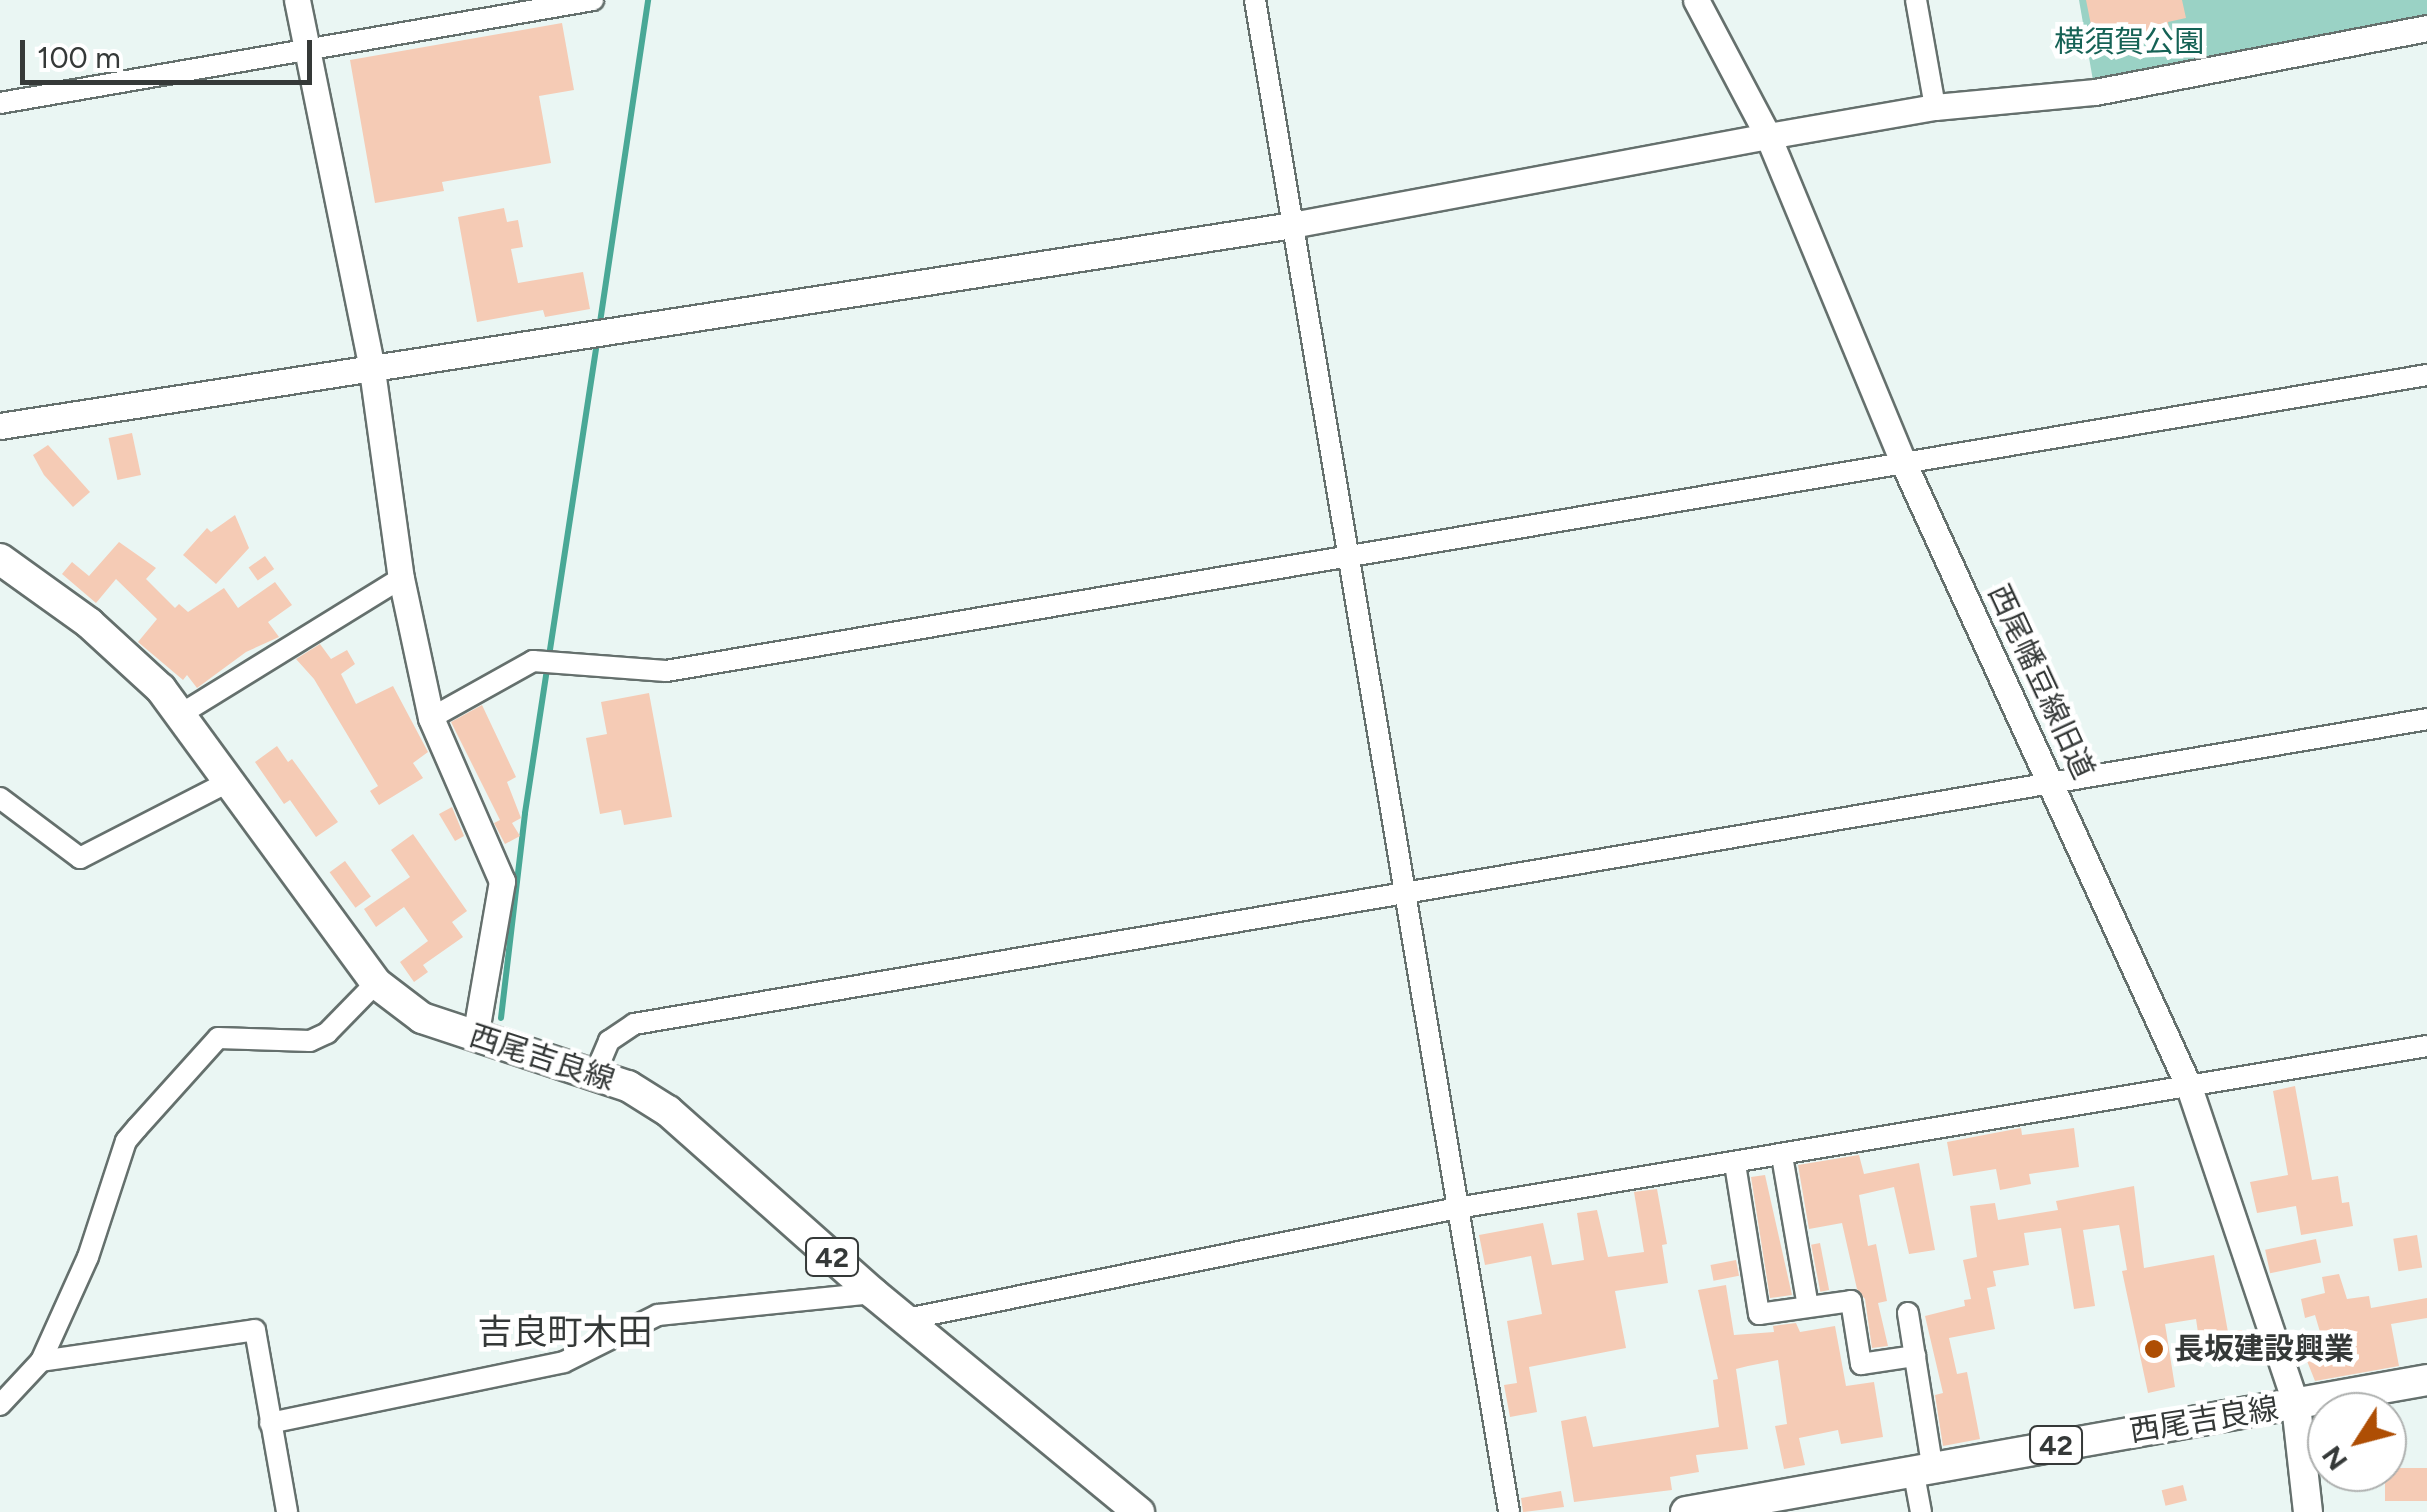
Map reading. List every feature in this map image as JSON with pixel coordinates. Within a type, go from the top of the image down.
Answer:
[{"type":"main road","name":"西尾吉良線","points":[[0,559],[88,623],[160,688],[232,780],[376,983],[422,1018],[628,1086],[668,1111],[872,1293],[1139,1512]]},
{"type":"main road","name":"西尾吉良線","points":[[1686,1512],[2427,1380]]},
{"type":"main road","points":[[2296,1405],[2308,1512]]},
{"type":"street","points":[[297,0],[372,370],[401,578],[431,718],[502,881],[487,1041]]},
{"type":"street","points":[[0,103],[592,0]]},
{"type":"street","points":[[1255,0],[1509,1512]]},
{"type":"street","name":"西尾幡豆線旧道","points":[[1696,0],[1768,136],[1904,464],[2189,1087],[2296,1405]]},
{"type":"street","points":[[1916,0],[1935,108]]},
{"type":"street","points":[[0,426],[1292,225],[1768,136],[1935,108],[2094,92],[2427,28]]},
{"type":"street","points":[[431,718],[535,661],[666,671],[2427,375]]},
{"type":"street","points":[[182,714],[401,578]]},
{"type":"street","points":[[595,1074],[609,1042],[634,1024],[2427,718]]},
{"type":"street","points":[[0,798],[80,858],[232,780]]},
{"type":"street","points":[[0,1405],[41,1361],[88,1258],[126,1141],[136,1128],[218,1038],[310,1041],[326,1033],[376,983]]},
{"type":"street","points":[[907,1320],[1457,1208],[2427,1046]]},
{"type":"street","points":[[1782,1156],[1808,1307]]},
{"type":"street","points":[[1735,1164],[1760,1314],[1851,1301],[1861,1364],[1915,1356]]},
{"type":"street","points":[[270,1422],[564,1362],[658,1315],[872,1293]]},
{"type":"street","points":[[1908,1313],[1915,1356],[1921,1512]]},
{"type":"street","points":[[41,1361],[255,1330],[288,1512]]},
{"type":"green space","name":"横須賀公園","points":[[2079,0],[2427,0],[2427,28],[2095,92]]},
{"type":"building","points":[[2086,0],[2182,0],[2186,18],[2168,22],[2170,36],[2096,50]]},
{"type":"building","points":[[562,23],[574,90],[539,96],[551,163],[442,182],[444,191],[375,203],[350,60]]},
{"type":"building","points":[[504,208],[507,222],[518,220],[523,247],[511,249],[518,283],[583,272],[590,309],[545,317],[543,310],[477,322],[458,217]]},
{"type":"building","points":[[132,433],[141,475],[117,480],[109,438]]},
{"type":"building","points":[[48,445],[90,492],[73,507],[44,475],[33,455]]},
{"type":"building","points":[[235,515],[249,548],[216,584],[183,555],[207,528],[211,532]]},
{"type":"building","points":[[119,542],[156,568],[146,579],[175,608],[179,604],[188,612],[224,588],[238,608],[275,582],[292,605],[268,622],[279,637],[246,652],[197,688],[187,675],[183,680],[138,642],[157,619],[116,579],[96,603],[62,574],[72,562],[89,576]]},
{"type":"building","points":[[265,556],[274,569],[258,581],[249,567]]},
{"type":"building","points":[[320,644],[331,659],[347,650],[355,664],[341,674],[356,704],[393,686],[428,752],[413,763],[423,778],[379,805],[370,791],[378,786],[314,679],[296,659]]},
{"type":"building","points":[[649,693],[672,817],[624,825],[621,810],[600,814],[586,738],[607,734],[601,702]]},
{"type":"building","points":[[482,705],[516,777],[507,782],[521,818],[512,823],[520,836],[505,844],[494,823],[500,820],[451,722]]},
{"type":"building","points":[[277,746],[288,762],[292,759],[338,822],[316,837],[290,800],[284,804],[255,762]]},
{"type":"building","points":[[452,807],[464,836],[455,841],[439,814]]},
{"type":"building","points":[[413,834],[467,911],[452,922],[463,937],[423,965],[428,972],[414,982],[400,962],[428,941],[404,907],[376,927],[364,909],[410,877],[391,850]]},
{"type":"building","points":[[345,861],[371,897],[355,908],[330,872]]},
{"type":"building","points":[[2295,1086],[2312,1180],[2338,1176],[2342,1203],[2349,1202],[2353,1226],[2301,1235],[2296,1206],[2257,1213],[2250,1182],[2288,1175],[2273,1091]]},
{"type":"building","points":[[2021,1128],[2022,1135],[2074,1128],[2079,1167],[2029,1174],[2031,1184],[2000,1190],[1996,1169],[1953,1176],[1947,1142]]},
{"type":"building","points":[[1859,1155],[1864,1174],[1919,1163],[1935,1250],[1909,1254],[1894,1187],[1859,1195],[1868,1246],[1876,1244],[1887,1301],[1878,1303],[1888,1346],[1872,1348],[1865,1299],[1857,1289],[1842,1223],[1809,1229],[1798,1165]]},
{"type":"building","points":[[1765,1175],[1792,1295],[1770,1298],[1751,1177]]},
{"type":"building","points":[[2134,1186],[2144,1268],[2214,1255],[2228,1332],[2242,1330],[2246,1354],[2202,1360],[2196,1319],[2165,1324],[2175,1387],[2148,1393],[2122,1271],[2127,1270],[2119,1225],[2083,1230],[2095,1306],[2074,1309],[2061,1228],[2024,1233],[2029,1265],[1993,1271],[1996,1286],[1987,1288],[1995,1329],[1949,1338],[1957,1374],[1967,1372],[1980,1439],[1943,1446],[1935,1395],[1943,1393],[1925,1316],[1965,1306],[1964,1300],[1971,1299],[1963,1260],[1977,1257],[1970,1206],[1995,1203],[1998,1220],[2058,1210],[2056,1201]]},
{"type":"building","points":[[1657,1189],[1667,1244],[1662,1245],[1668,1283],[1615,1291],[1626,1348],[1529,1367],[1537,1412],[1510,1417],[1504,1385],[1517,1383],[1507,1321],[1542,1314],[1531,1256],[1485,1265],[1479,1235],[1543,1223],[1552,1265],[1584,1260],[1577,1213],[1597,1210],[1608,1257],[1644,1252],[1634,1192]]},
{"type":"building","points":[[2417,1235],[2422,1268],[2398,1271],[2393,1239]]},
{"type":"building","points":[[2316,1239],[2321,1262],[2270,1273],[2265,1250]]},
{"type":"building","points":[[1820,1243],[1829,1290],[1820,1292],[1811,1245]]},
{"type":"building","points":[[1736,1260],[1739,1276],[1714,1281],[1710,1265]]},
{"type":"building","points":[[2339,1274],[2347,1299],[2369,1296],[2371,1308],[2427,1298],[2427,1318],[2391,1324],[2399,1366],[2315,1381],[2305,1356],[2325,1349],[2315,1315],[2305,1318],[2301,1299],[2325,1293],[2322,1277]]},
{"type":"building","points":[[1726,1285],[1734,1335],[1774,1332],[1773,1326],[1796,1323],[1800,1332],[1835,1326],[1846,1386],[1874,1382],[1883,1437],[1841,1444],[1838,1430],[1799,1438],[1805,1465],[1784,1469],[1775,1426],[1787,1424],[1778,1360],[1748,1366],[1736,1369],[1748,1449],[1696,1455],[1699,1472],[1670,1477],[1672,1490],[1574,1502],[1561,1421],[1586,1416],[1593,1447],[1719,1427],[1713,1380],[1718,1379],[1698,1290]]},
{"type":"building","points":[[2407,1468],[2427,1468],[2427,1501],[2385,1501],[2385,1492],[2407,1492]]},
{"type":"building","points":[[2183,1485],[2187,1501],[2166,1506],[2162,1490]]},
{"type":"building","points":[[1561,1491],[1564,1507],[1523,1512],[1521,1498]]},
{"type":"waterway","points":[[599,329],[648,0]]},
{"type":"waterway","points":[[501,1018],[525,813],[597,341]]},
{"type":"place","name":"長坂建設興業","points":[[2154,1349]]},
{"type":"district","name":"吉良町木田","points":[[565,1332]]}]
